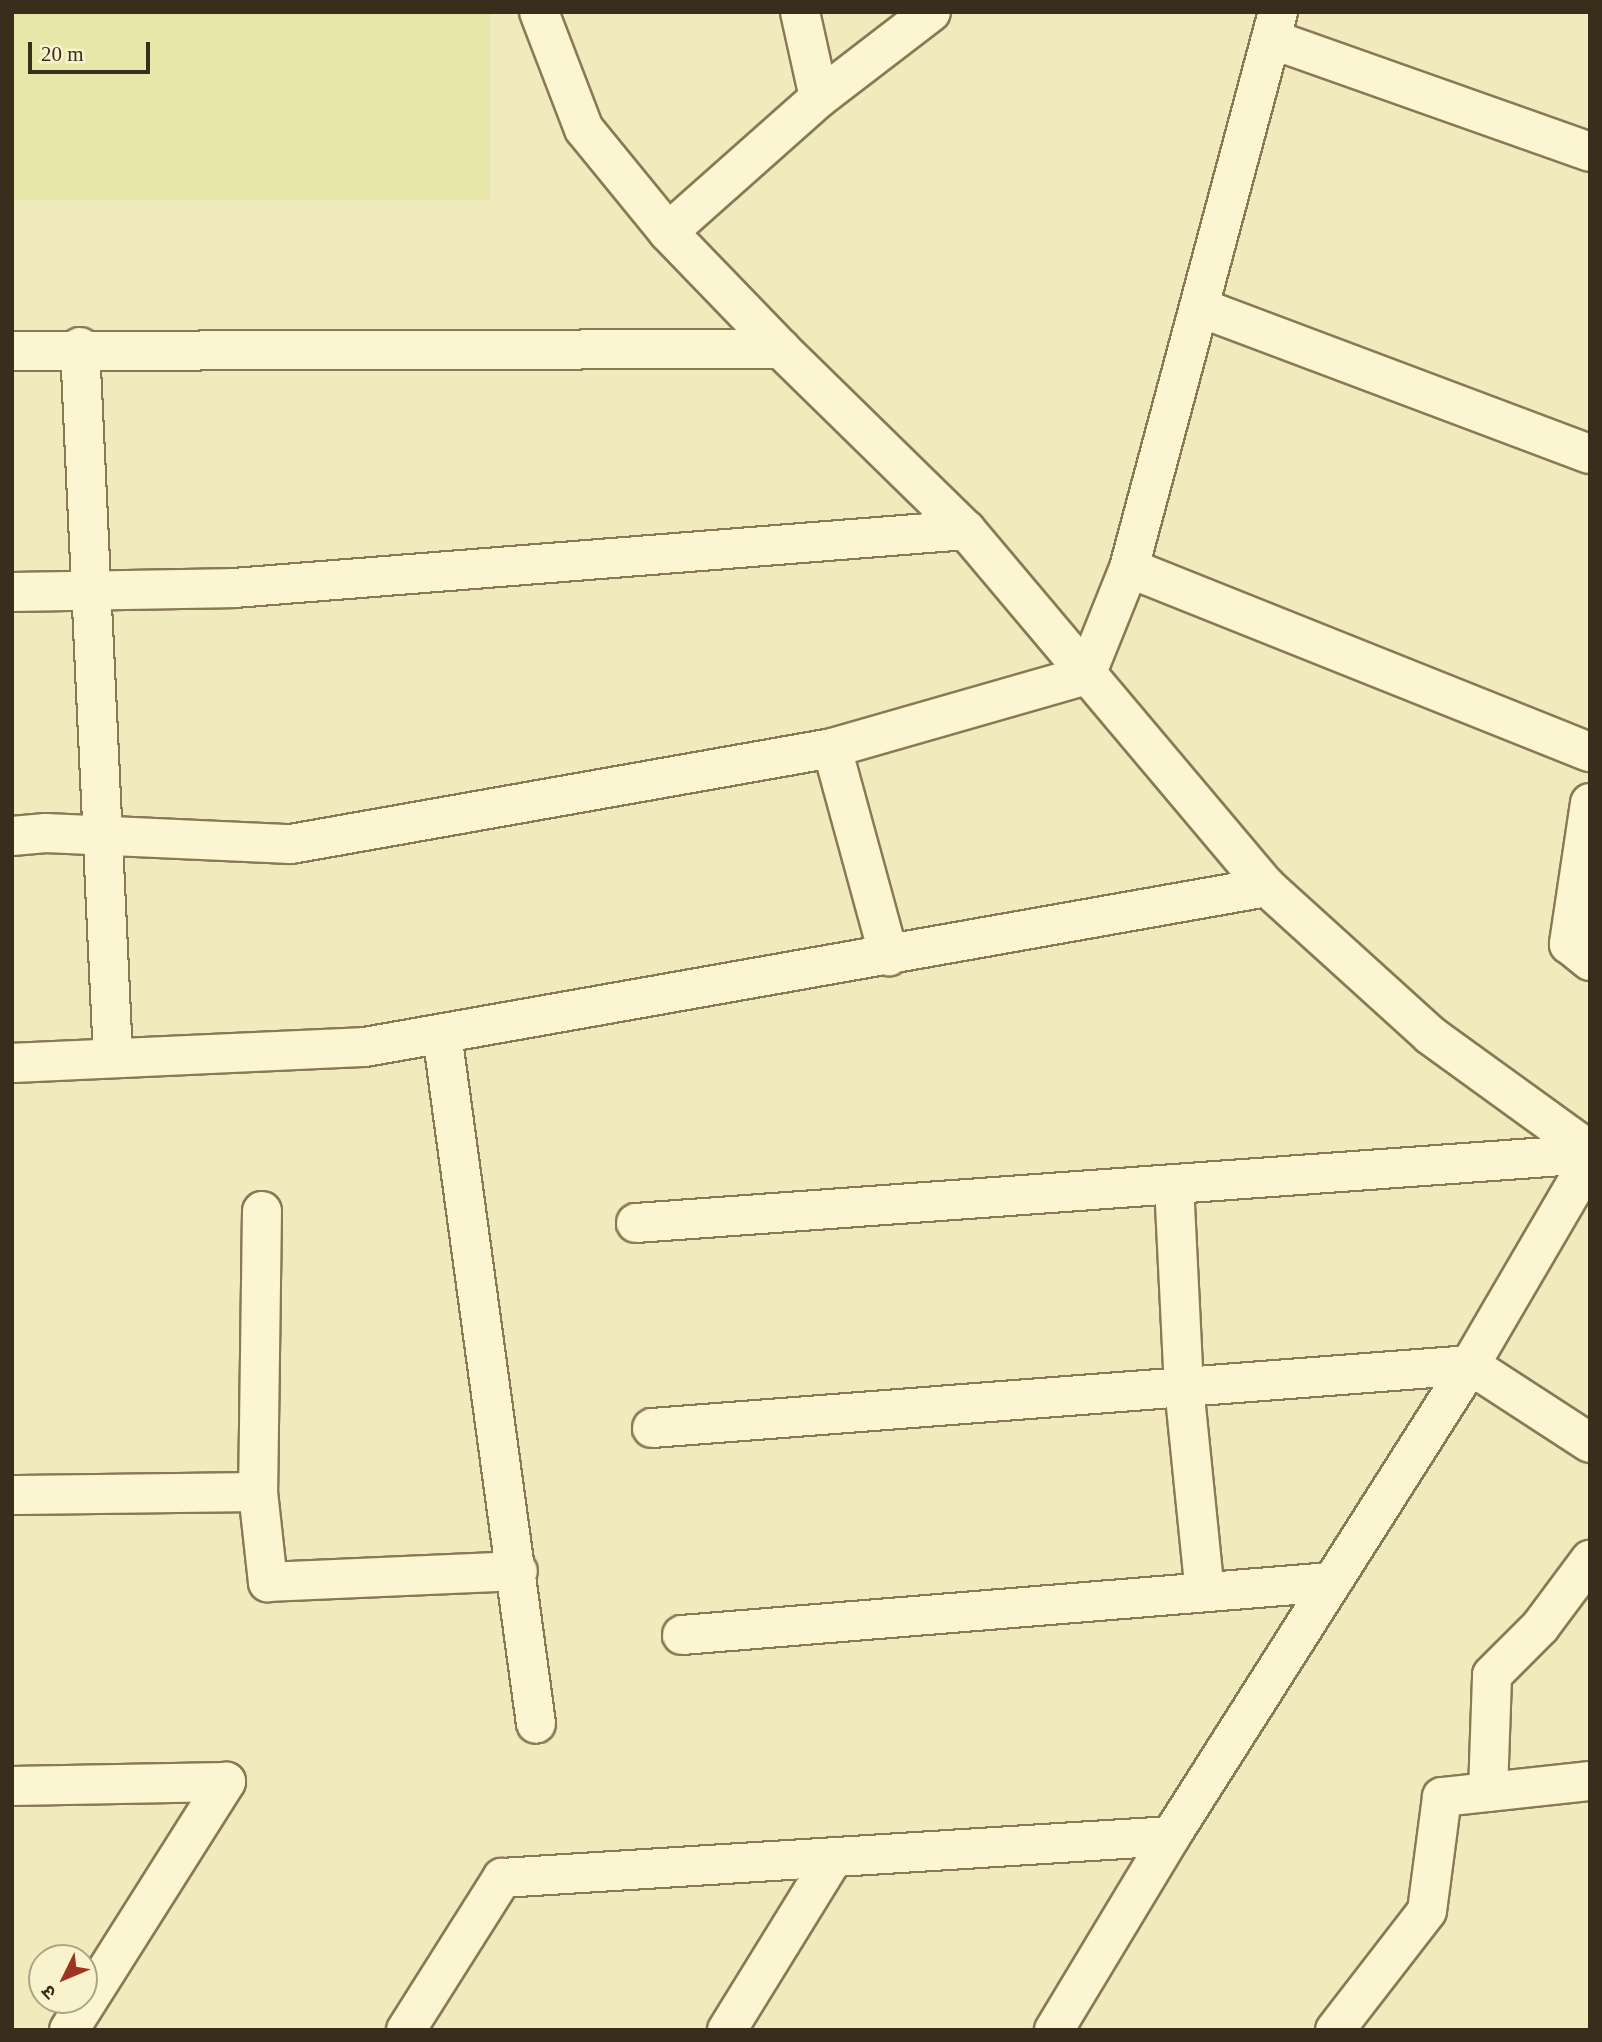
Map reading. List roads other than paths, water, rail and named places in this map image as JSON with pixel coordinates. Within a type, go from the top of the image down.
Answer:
[{"type":"street","points":[[539,12],[584,129],[668,232],[780,349],[966,530],[1267,887],[1430,1035],[1590,1152]]},
{"type":"street","points":[[800,12],[819,98]]},
{"type":"street","points":[[668,232],[819,98],[931,12]]},
{"type":"street","points":[[1086,675],[1129,568],[1275,26],[1590,152]]},
{"type":"street","points":[[1201,308],[1590,454]]},
{"type":"street","points":[[12,351],[80,347],[780,349]]},
{"type":"street","points":[[80,347],[106,836],[113,1057]]},
{"type":"street","points":[[12,592],[234,588],[966,530]]},
{"type":"street","points":[[1129,568],[1590,752]]},
{"type":"street","points":[[12,836],[106,836],[290,844],[832,748],[1086,675]]},
{"type":"street","points":[[832,748],[888,956]]},
{"type":"street","points":[[1590,803],[1569,944],[1590,961]]},
{"type":"street","points":[[12,1063],[365,1046],[888,956],[1267,887]]},
{"type":"street","points":[[442,1034],[518,1571],[536,1724]]},
{"type":"street","points":[[636,1223],[1590,1152]]},
{"type":"street","points":[[1054,2030],[1171,1836],[1470,1365],[1590,1160]]},
{"type":"street","points":[[1174,1184],[1184,1387],[1205,1592]]},
{"type":"street","points":[[262,1211],[258,1492],[268,1582],[518,1571]]},
{"type":"street","points":[[652,1428],[1470,1365],[1590,1443]]},
{"type":"street","points":[[12,1495],[258,1492]]},
{"type":"street","points":[[1488,1792],[1492,1675],[1540,1627],[1590,1560]]},
{"type":"street","points":[[682,1635],[1331,1582]]},
{"type":"street","points":[[1335,2030],[1427,1912],[1441,1797],[1590,1781]]},
{"type":"street","points":[[12,1786],[226,1782],[69,2030]]},
{"type":"street","points":[[406,2030],[502,1878],[1171,1836]]},
{"type":"street","points":[[727,2030],[834,1857]]}]
